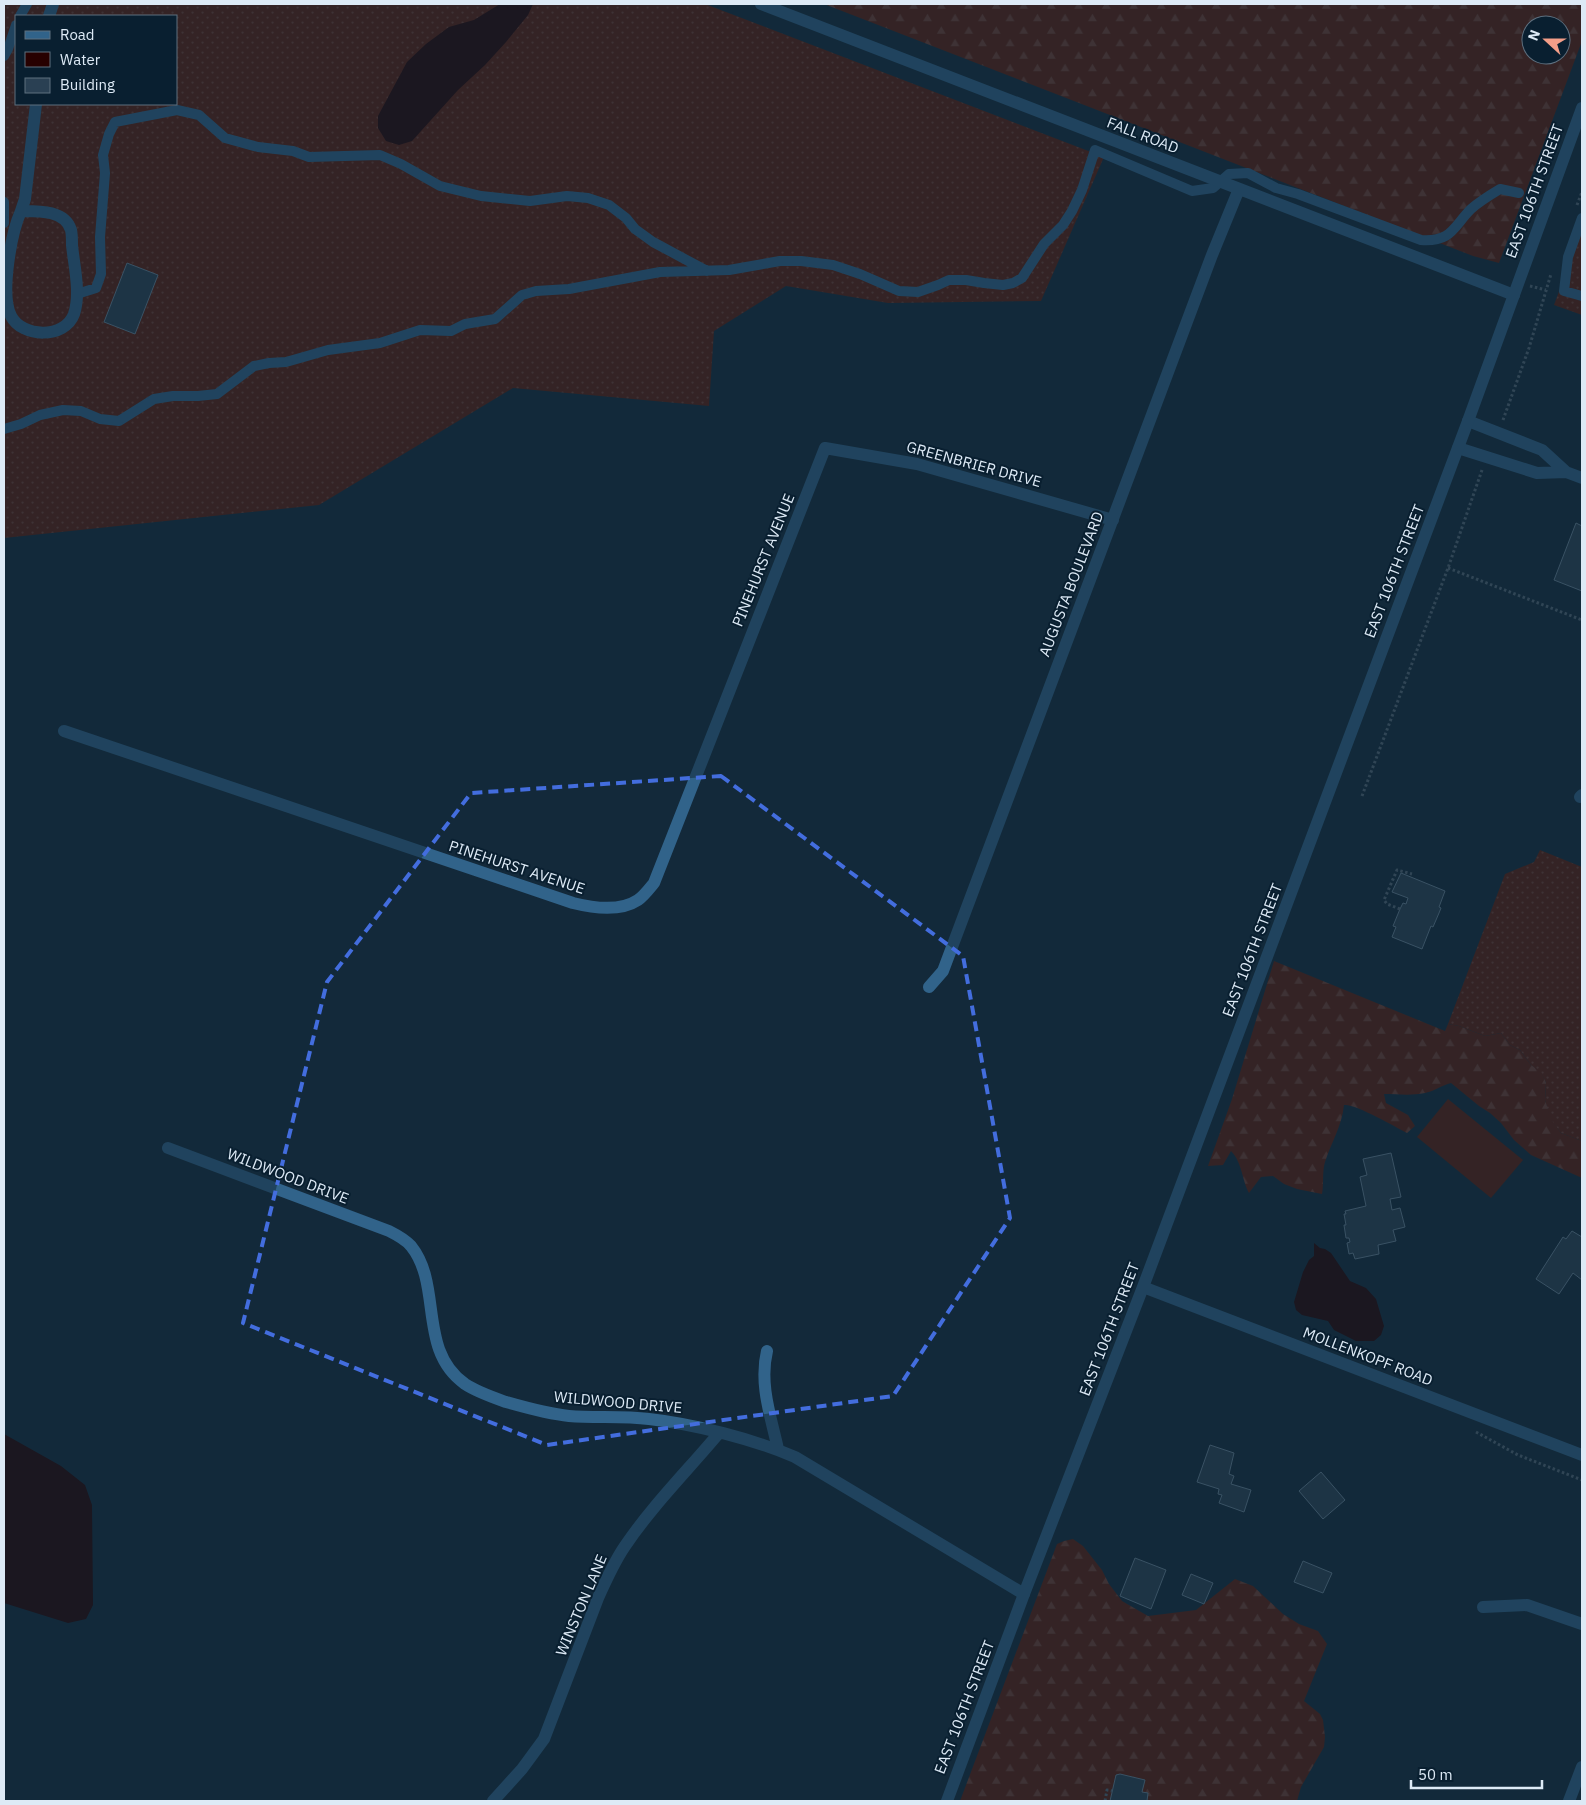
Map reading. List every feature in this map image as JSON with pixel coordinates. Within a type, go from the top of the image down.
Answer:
[{"type":"street","name":"FALL ROAD","points":[[762,4],[1220,182],[1516,289]]},
{"type":"street","points":[[21,212],[49,212],[66,220],[71,230],[77,294],[74,313],[70,321],[53,331],[35,332],[19,326],[11,318],[6,298],[13,233],[25,199],[36,105]]},
{"type":"street","name":"EAST 106TH STREET","points":[[946,1801],[1143,1287],[1458,448],[1582,108]]},
{"type":"street","name":"AUGUSTA BOULEVARD","points":[[929,988],[942,971],[1212,255],[1239,189]]},
{"type":"street","points":[[1468,421],[1542,450],[1566,472],[1582,478]]},
{"type":"street","name":"GREENBRIER DRIVE","points":[[825,448],[917,464],[1113,520]]},
{"type":"street","name":"PINEHURST AVENUE","points":[[64,731],[573,904],[590,908],[604,908],[636,901],[654,883],[825,448]]},
{"type":"street","points":[[1458,448],[1537,473],[1566,472]]},
{"type":"street","name":"WILDWOOD DRIVE","points":[[168,1148],[401,1237],[410,1245],[421,1264],[437,1345],[442,1358],[464,1383],[476,1390],[519,1406],[556,1415],[647,1418],[687,1424],[778,1450],[795,1457],[1024,1594]]},
{"type":"street","name":"MOLLENKOPF ROAD","points":[[1143,1287],[1582,1455]]},
{"type":"street","points":[[767,1351],[764,1363],[764,1384],[778,1450]]},
{"type":"street","name":"WINSTON LANE","points":[[493,1801],[527,1763],[544,1739],[598,1598],[625,1546],[719,1433]]},
{"type":"street","points":[[1482,1607],[1528,1605],[1582,1624]]},
{"type":"street","points":[[1569,1801],[1582,1767]]},
{"type":"lane","points":[[21,15],[27,4]]},
{"type":"lane","points":[[4,56],[15,28]]},
{"type":"lane","points":[[77,294],[96,288],[101,274],[100,237],[106,173],[103,155],[109,134],[115,122],[177,110],[199,115],[225,138],[258,146],[293,151],[309,157],[380,155],[401,164],[440,186],[481,196],[530,201],[567,196],[588,198],[609,205],[626,218],[635,229],[653,242],[708,272]]},
{"type":"lane","points":[[4,429],[40,415],[63,410],[81,411],[100,419],[118,421],[154,399],[218,394],[254,366],[286,362],[328,350],[380,343],[420,330],[451,331],[464,324],[495,319],[522,295],[536,291],[569,289],[660,272],[708,272],[780,261],[801,261],[832,265],[860,274],[899,291],[918,292],[949,280],[966,280],[1002,285],[1013,283],[1022,278],[1044,244],[1063,225],[1072,211],[1082,190],[1095,150],[1192,191],[1213,188],[1229,174],[1248,173],[1276,188],[1298,194],[1428,241],[1435,241],[1448,235],[1471,209],[1500,189],[1519,193]]},
{"type":"lane","points":[[4,202],[4,223]]},
{"type":"lane","points":[[1582,218],[1568,257],[1564,291],[1582,296]]},
{"type":"path","points":[[1516,289],[1564,291]]},
{"type":"path","points":[[1497,432],[1529,348],[1545,290]]},
{"type":"path","points":[[1362,796],[1448,568],[1487,457]]},
{"type":"path","points":[[1448,568],[1582,620]]},
{"type":"path","points":[[1400,909],[1386,904],[1384,900],[1397,870],[1412,874]]},
{"type":"path","points":[[1476,1432],[1518,1455],[1582,1480]]},
{"type":"path","points":[[1105,1801],[1108,1790],[1112,1791]]},
{"type":"highlighted area","points":[[721,776],[963,956],[1010,1218],[893,1396],[547,1445],[243,1323],[327,982],[471,793]]},
{"type":"green space","points":[[4,4],[705,4],[1104,157],[1041,301],[888,303],[786,286],[714,331],[709,406],[513,388],[319,505],[4,538]]},
{"type":"green space","points":[[824,4],[1582,4],[1582,41],[1499,263],[1473,256]]},
{"type":"green space","points":[[1582,229],[1582,315],[1554,305]]},
{"type":"green space","points":[[1540,850],[1582,867],[1582,1141],[1561,1133],[1550,1119],[1545,1100],[1546,1083],[1542,1074],[1531,1065],[1520,1050],[1510,1045],[1501,1033],[1485,1036],[1448,1024],[1505,874],[1534,862]]},
{"type":"green space","points":[[1274,961],[1445,1031],[1448,1024],[1485,1036],[1501,1033],[1510,1045],[1520,1050],[1531,1065],[1542,1073],[1546,1083],[1545,1100],[1551,1119],[1561,1133],[1582,1141],[1582,1178],[1531,1155],[1514,1140],[1501,1123],[1490,1113],[1451,1083],[1420,1094],[1384,1094],[1386,1103],[1408,1115],[1415,1126],[1407,1133],[1365,1111],[1344,1105],[1339,1127],[1325,1162],[1322,1194],[1297,1189],[1284,1184],[1273,1176],[1261,1177],[1249,1193],[1240,1166],[1231,1151],[1223,1165],[1208,1166],[1232,1099]]},
{"type":"green space","points":[[1448,1099],[1523,1160],[1491,1198],[1417,1137]]},
{"type":"green space","points":[[1073,1539],[1083,1546],[1102,1570],[1109,1584],[1122,1601],[1148,1616],[1196,1610],[1235,1579],[1253,1586],[1283,1614],[1299,1624],[1318,1631],[1327,1644],[1304,1701],[1320,1714],[1323,1720],[1324,1747],[1301,1787],[1297,1801],[960,1801],[1057,1544]]},
{"type":"water","points":[[500,4],[533,4],[528,15],[506,42],[458,90],[412,141],[399,145],[386,141],[378,128],[378,116],[407,62],[426,44],[449,27],[474,20]]},
{"type":"water","points":[[1314,1243],[1331,1253],[1350,1281],[1366,1288],[1376,1299],[1384,1326],[1381,1335],[1374,1341],[1356,1341],[1334,1330],[1328,1321],[1302,1315],[1296,1310],[1294,1302],[1303,1272],[1309,1260],[1314,1256]]},
{"type":"water","points":[[4,1434],[61,1466],[85,1485],[92,1505],[93,1605],[86,1619],[68,1623],[4,1603]]},
{"type":"building","points":[[127,263],[158,275],[135,334],[104,322]]},
{"type":"building","points":[[1576,523],[1582,526],[1582,591],[1554,580]]},
{"type":"building","points":[[1401,873],[1445,891],[1439,907],[1441,908],[1433,927],[1431,926],[1422,949],[1392,937],[1396,927],[1393,926],[1403,903],[1406,904],[1408,898],[1392,892]]},
{"type":"building","points":[[1391,1153],[1401,1197],[1390,1199],[1392,1210],[1400,1208],[1405,1227],[1393,1230],[1396,1241],[1378,1245],[1379,1254],[1355,1259],[1353,1253],[1349,1254],[1347,1243],[1350,1242],[1349,1238],[1346,1238],[1344,1225],[1346,1225],[1345,1211],[1366,1206],[1360,1177],[1367,1175],[1363,1159]]},
{"type":"building","points":[[1572,1231],[1582,1237],[1582,1280],[1573,1273],[1559,1294],[1536,1279],[1563,1237],[1566,1239]]},
{"type":"building","points":[[1210,1445],[1234,1453],[1229,1474],[1234,1476],[1231,1484],[1251,1490],[1244,1512],[1219,1503],[1222,1495],[1218,1494],[1219,1489],[1197,1482]]},
{"type":"building","points":[[1321,1472],[1345,1500],[1323,1519],[1299,1491]]},
{"type":"building","points":[[1135,1558],[1166,1570],[1151,1609],[1120,1596]]},
{"type":"building","points":[[1303,1561],[1332,1573],[1323,1593],[1294,1582]]},
{"type":"building","points":[[1191,1574],[1213,1583],[1204,1604],[1182,1595]]},
{"type":"building","points":[[1120,1774],[1145,1780],[1142,1792],[1148,1793],[1147,1801],[1110,1801],[1116,1775]]}]
